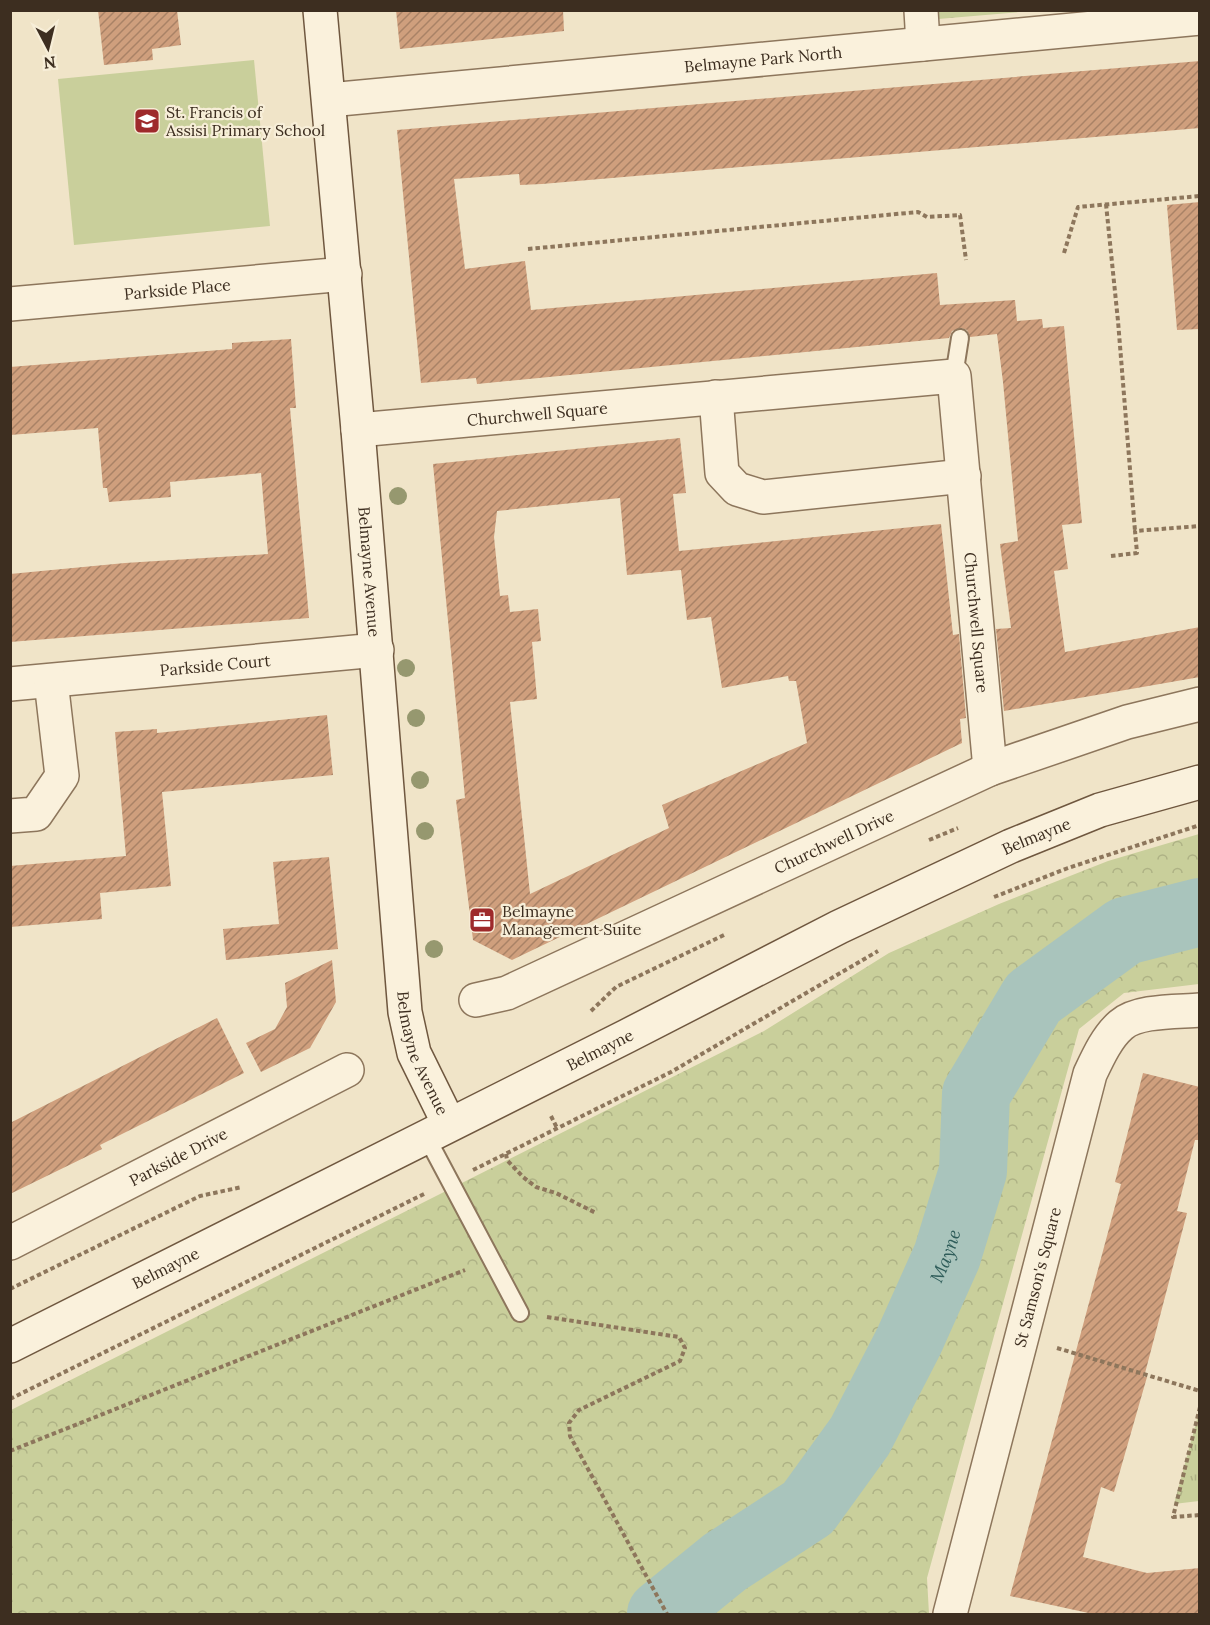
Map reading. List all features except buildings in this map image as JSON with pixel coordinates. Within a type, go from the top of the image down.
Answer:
[{"type":"street","name":"Belmayne Avenue","points":[[320,10],[377,650],[405,1012],[414,1053],[437,1130]]},
{"type":"street","points":[[921,10],[923,44]]},
{"type":"street","name":"Belmayne Park North","points":[[329,100],[1200,18]]},
{"type":"street","name":"Parkside Place","points":[[10,304],[345,274]]},
{"type":"street","name":"Churchwell Square","points":[[358,430],[954,376],[990,769]]},
{"type":"street","points":[[716,397],[722,472],[737,489],[746,492],[763,497],[964,476]]},
{"type":"street","name":"Parkside Court","points":[[10,684],[377,650]]},
{"type":"street","points":[[10,816],[36,814],[62,776],[51,681]]},
{"type":"street","name":"Churchwell Drive","points":[[477,1000],[507,993],[990,769],[1127,722],[1200,704]]},
{"type":"street","name":"Belmayne","points":[[10,1346],[637,1031],[838,927],[1011,846],[1100,810],[1200,782]]},
{"type":"street","name":"St Samson's Square","points":[[950,1614],[1090,1074],[1103,1047],[1121,1025],[1140,1016],[1200,1010]]},
{"type":"street","name":"Parkside Drive","points":[[10,1244],[347,1070]]},
{"type":"lane","points":[[954,376],[960,338]]},
{"type":"lane","points":[[437,1130],[450,1181],[520,1313]]},
{"type":"path","points":[[1064,253],[1078,207],[1200,196]]},
{"type":"path","points":[[1107,204],[1137,553],[1111,556]]},
{"type":"path","points":[[528,249],[918,212],[927,217],[960,215],[966,260]]},
{"type":"path","points":[[1135,531],[1200,526]]},
{"type":"path","points":[[985,901],[1068,868],[1200,825]]},
{"type":"path","points":[[10,1400],[690,1061],[879,951]]},
{"type":"path","points":[[549,1112],[557,1128]]},
{"type":"path","points":[[506,1154],[507,1160],[515,1169],[536,1187],[556,1193],[596,1213]]},
{"type":"path","points":[[10,1289],[200,1196]]},
{"type":"path","points":[[10,1451],[491,1259]]},
{"type":"path","points":[[520,1313],[679,1337],[685,1348],[680,1361],[579,1410],[569,1423],[570,1436],[667,1614]]},
{"type":"path","points":[[1021,1338],[1149,1374],[1200,1391]]},
{"type":"path","points":[[1200,1407],[1173,1517],[1200,1515]]},
{"type":"green space","points":[[937,10],[1032,11],[938,19]]},
{"type":"green space","points":[[254,60],[270,226],[74,245],[58,79]]},
{"type":"green space","points":[[1199,834],[1199,984],[1124,993],[1079,1029],[927,1578],[929,1614],[11,1614],[11,1410],[764,1031],[889,953],[999,904],[1108,861]]},
{"type":"green space","points":[[1199,1412],[1199,1501],[1174,1504]]},
{"type":"waterway","name":"Mayne","points":[[661,1614],[725,1562],[808,1508],[860,1436],[909,1341],[947,1256],[973,1171],[976,1094],[1033,998],[1125,931],[1200,912]]},
{"type":"place","name":"St. Francis of Assisi Primary School","points":[[147,121]]},
{"type":"place","name":"Belmayne Management Suite","points":[[482,920]]}]
